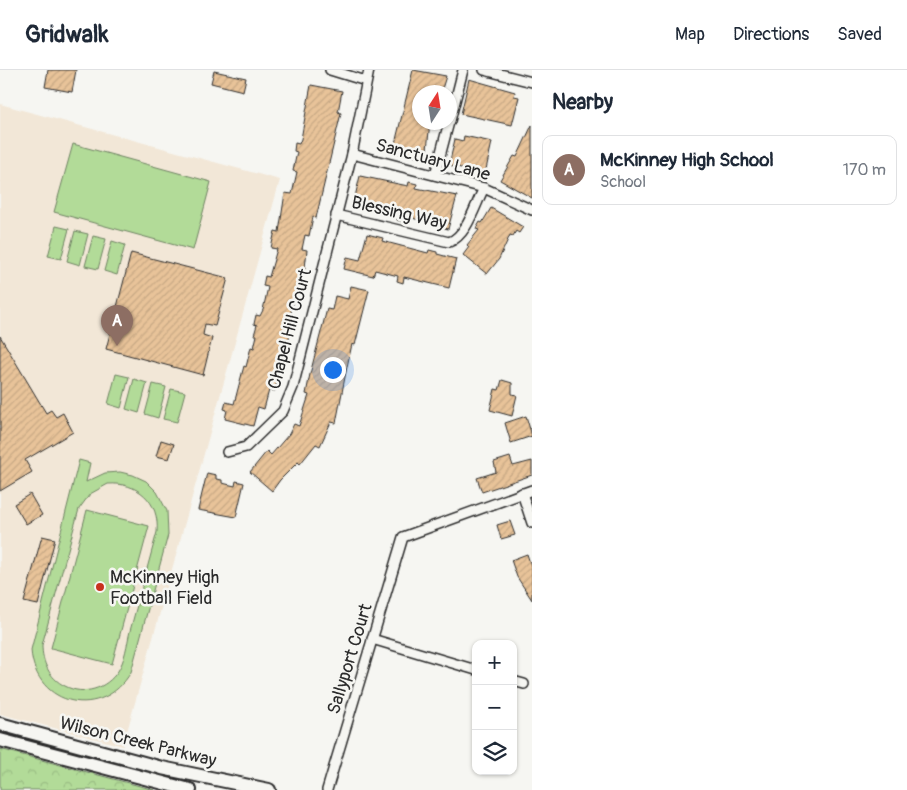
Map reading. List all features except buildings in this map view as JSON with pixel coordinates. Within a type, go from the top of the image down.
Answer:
[{"type":"main road","name":"Wilson Creek Parkway","points":[[0,724],[162,768],[269,790]]},
{"type":"main road","name":"Wilson Creek Parkway","points":[[0,740],[190,790]]},
{"type":"street","points":[[330,70],[366,81]]},
{"type":"street","name":"Chapel Hill Court","points":[[227,452],[246,447],[283,411],[293,387],[352,154],[369,70]]},
{"type":"street","points":[[457,92],[463,70]]},
{"type":"street","points":[[484,70],[532,82]]},
{"type":"street","points":[[435,176],[447,130]]},
{"type":"street","name":"Sanctuary Lane","points":[[352,154],[484,188],[527,210],[532,210]]},
{"type":"street","name":"Blessing Way","points":[[336,215],[449,242],[456,240],[462,233],[484,188]]},
{"type":"street","points":[[532,490],[522,493],[532,524]]},
{"type":"street","name":"Sallyport Court","points":[[327,790],[403,537],[522,493]]},
{"type":"street","points":[[372,639],[472,669]]},
{"type":"street","points":[[517,682],[524,684]]},
{"type":"shaded area","points":[[0,104],[280,180],[123,746],[0,714]]},
{"type":"green space","points":[[73,144],[211,182],[193,250],[54,212]]},
{"type":"green space","points":[[56,226],[69,229],[61,259],[48,256]]},
{"type":"green space","points":[[75,231],[88,234],[80,265],[67,261]]},
{"type":"green space","points":[[93,236],[106,239],[98,269],[85,266]]},
{"type":"green space","points":[[112,241],[125,245],[117,275],[104,271]]},
{"type":"green space","points":[[116,374],[129,377],[121,408],[108,404]]},
{"type":"green space","points":[[134,379],[147,383],[139,413],[126,409]]},
{"type":"green space","points":[[153,384],[166,387],[158,418],[145,414]]},
{"type":"green space","points":[[171,389],[185,392],[177,422],[163,419]]},
{"type":"green space","points":[[79,460],[90,463],[86,482],[105,473],[120,472],[146,481],[157,492],[167,511],[168,535],[131,672],[119,687],[104,697],[88,702],[72,701],[57,695],[44,684],[35,669],[31,650]],"holes":[[[108,484],[119,484],[137,490],[150,503],[155,511],[157,532],[125,652],[118,671],[107,682],[94,689],[72,689],[59,683],[51,674],[43,657],[42,645],[79,509],[90,494]]]},
{"type":"green space","name":"McKinney High Football Field","points":[[87,510],[149,526],[112,664],[51,648]]},
{"type":"green space","points":[[0,749],[155,790],[0,790]]},
{"type":"place","name":"McKinney High School","points":[[117,346]]},
{"type":"place","name":"McKinney High Football Field","points":[[100,587]]}]
